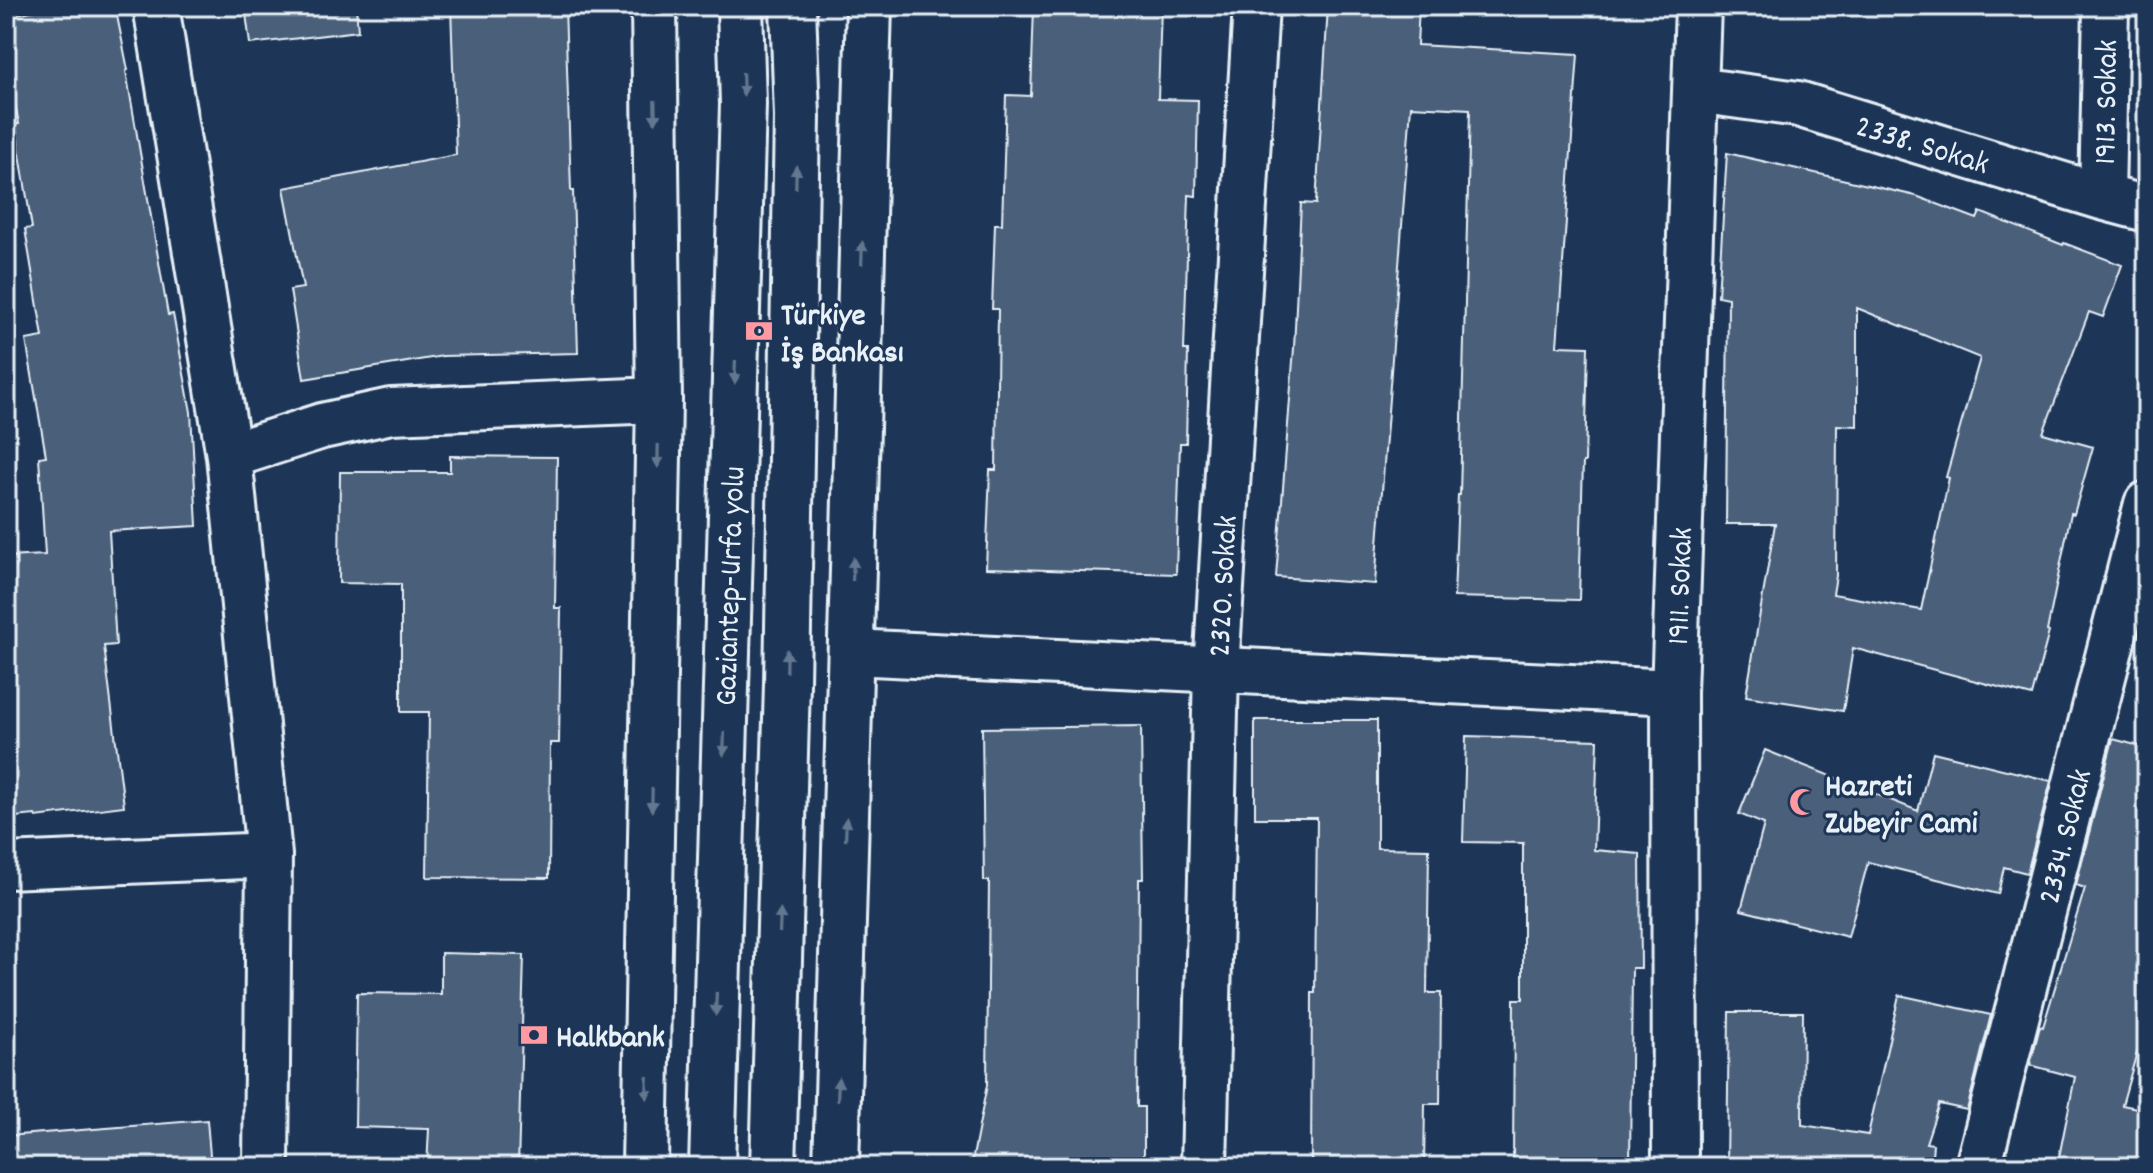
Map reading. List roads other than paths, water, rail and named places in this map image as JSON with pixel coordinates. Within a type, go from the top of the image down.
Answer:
[{"type":"main road","points":[[156,6],[229,456],[269,855],[266,1167]]},
{"type":"main road","points":[[645,1167],[659,400],[654,6]]},
{"type":"main road","name":"Gaziantep-Urfa yolu","points":[[712,1167],[743,104],[740,6]]},
{"type":"main road","name":"Gaziantep-Urfa yolu","points":[[773,1167],[787,669],[797,117],[793,6]]},
{"type":"main road","points":[[836,1167],[869,6]]},
{"type":"main road","name":"2320. Sokak","points":[[1204,1167],[1216,670],[1256,6]]},
{"type":"main road","name":"1911. Sokak","points":[[1675,1167],[1674,692],[1698,6]]},
{"type":"main road","name":"1913. Sokak","points":[[2102,197],[2106,6]]},
{"type":"main road","name":"2338. Sokak","points":[[1696,90],[1798,104],[2147,209]]},
{"type":"main road","points":[[229,456],[322,426],[391,411],[659,400]]},
{"type":"main road","name":"2334. Sokak","points":[[1978,1167],[2147,504]]},
{"type":"main road","points":[[851,652],[1674,692]]},
{"type":"main road","points":[[6,866],[269,855]]},
{"type":"place","name":"Türkiye İş Bankası","points":[[759,331]]},
{"type":"place","name":"Hazreti Zubeyir Cami","points":[[1803,802]]},
{"type":"place","name":"Halkbank","points":[[534,1035]]}]
